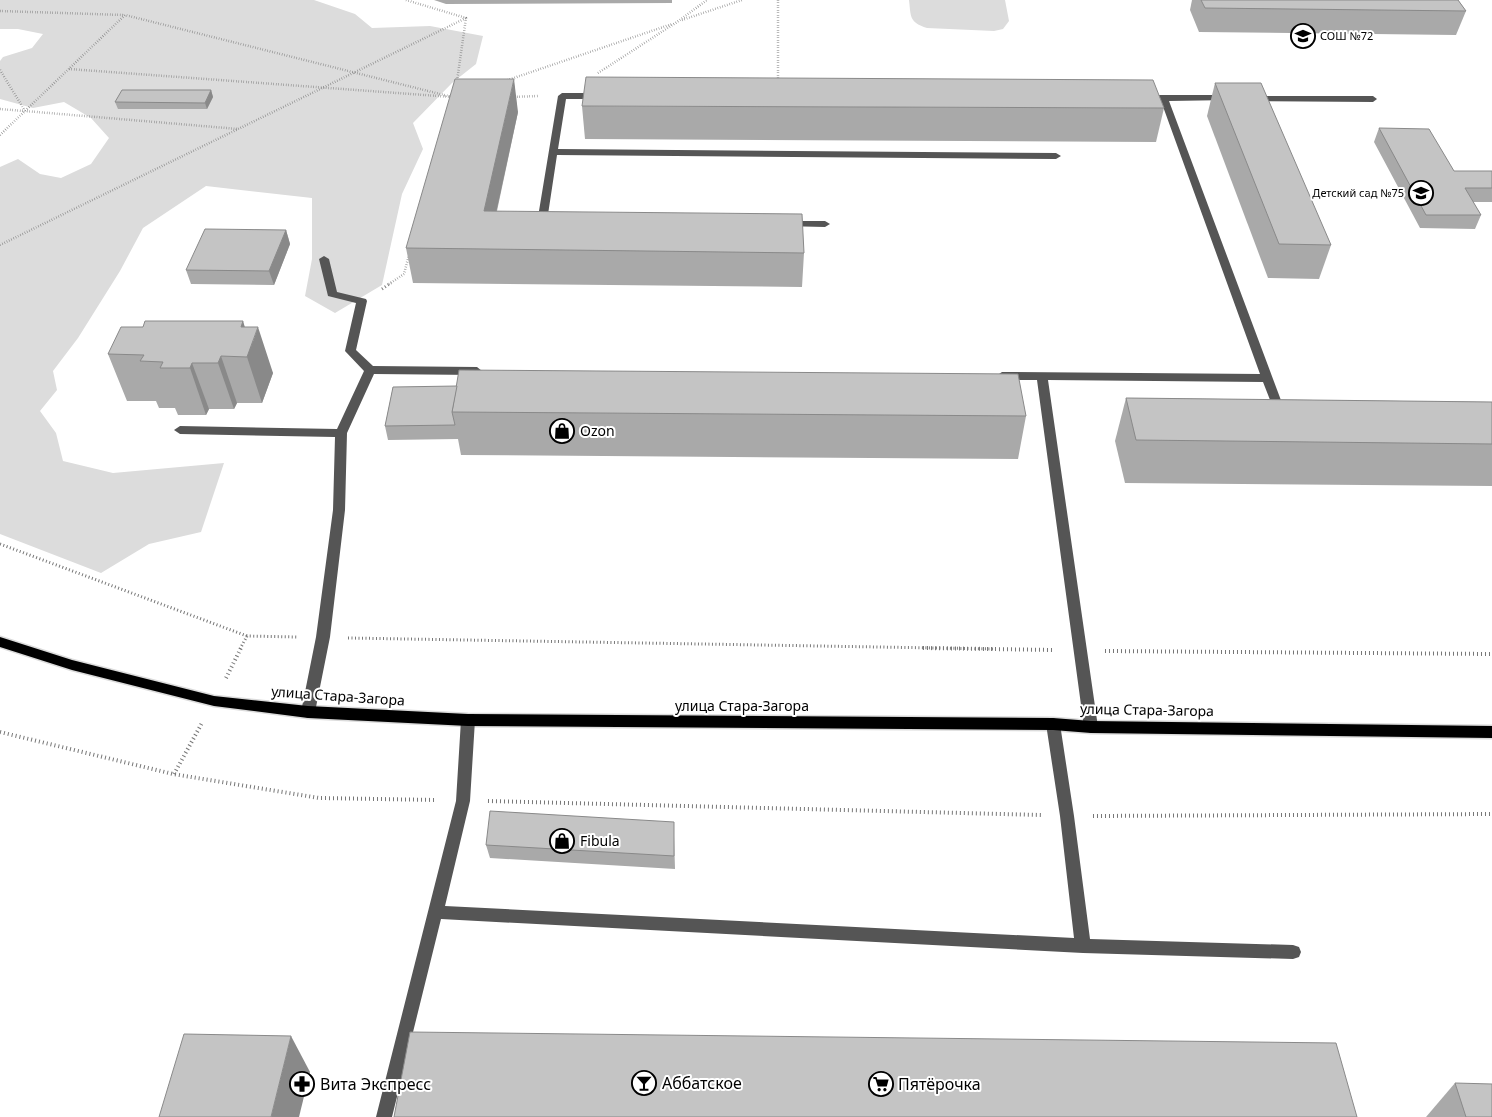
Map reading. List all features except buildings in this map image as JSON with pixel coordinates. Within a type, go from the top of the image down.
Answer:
[{"type":"main road","name":"улица Стара-Загора","points":[[0,642],[72,665],[214,702],[308,712],[468,720],[1053,724],[1492,732]]},
{"type":"lane","points":[[551,223],[542,223],[562,96],[611,96]]},
{"type":"lane","points":[[1134,98],[1372,99]]},
{"type":"lane","points":[[1164,98],[1278,408],[1297,408]]},
{"type":"lane","points":[[553,152],[1056,156]]},
{"type":"lane","points":[[776,224],[824,224]]},
{"type":"lane","points":[[324,259],[332,294],[362,301],[350,351],[370,370],[489,371]]},
{"type":"lane","points":[[308,712],[323,637],[339,510],[342,433],[370,370]]},
{"type":"lane","points":[[992,376],[1267,378]]},
{"type":"lane","points":[[1042,376],[1091,726]]},
{"type":"lane","points":[[180,430],[342,433]]},
{"type":"lane","points":[[384,1117],[463,801],[468,720]]},
{"type":"lane","points":[[1053,724],[1067,816],[1083,946]]},
{"type":"lane","points":[[436,912],[1083,946],[1292,952]]},
{"type":"path","points":[[406,0],[466,18]]},
{"type":"path","points":[[504,97],[562,96],[677,22],[707,0]]},
{"type":"path","points":[[502,82],[742,0]]},
{"type":"path","points":[[778,0],[778,87]]},
{"type":"path","points":[[0,11],[125,15],[455,98],[69,69]]},
{"type":"path","points":[[0,135],[125,15]]},
{"type":"path","points":[[0,245],[466,18]]},
{"type":"path","points":[[456,89],[466,18]]},
{"type":"path","points":[[0,72],[25,111]]},
{"type":"path","points":[[0,109],[238,129]]},
{"type":"path","points":[[362,301],[404,274],[412,246]]},
{"type":"path","points":[[0,544],[247,636],[1080,651],[1492,654]]},
{"type":"path","points":[[174,774],[214,702],[247,636]]},
{"type":"path","points":[[0,732],[174,774],[319,798],[1067,816],[1492,814]]},
{"type":"shaded area","points":[[0,0],[314,0],[355,14],[372,28],[430,26],[483,36],[476,64],[452,83],[413,123],[423,149],[402,194],[382,285],[335,313],[305,296],[312,259],[312,198],[206,186],[143,228],[120,271],[78,338],[53,371],[57,390],[40,411],[56,433],[63,461],[113,473],[224,463],[201,532],[149,544],[101,573],[0,534],[0,167],[18,159],[40,174],[61,178],[91,164],[109,138],[91,118],[64,102],[33,108],[0,99],[0,61],[3,57],[32,48],[43,34],[18,29],[0,29]]},
{"type":"shaded area","points":[[909,0],[1005,0],[1009,21],[1003,29],[994,31],[927,28],[912,18]]},
{"type":"place","name":"СОШ №72","points":[[1303,36]]},
{"type":"place","name":"Детский сад №75","points":[[1421,193]]},
{"type":"place","name":"Ozon","points":[[562,431]]},
{"type":"place","name":"Fibula","points":[[562,841]]},
{"type":"place","name":"Аббатское","points":[[644,1083]]},
{"type":"place","name":"Вита Экспресс","points":[[302,1084]]},
{"type":"place","name":"Пятёрочка","points":[[881,1084]]}]
